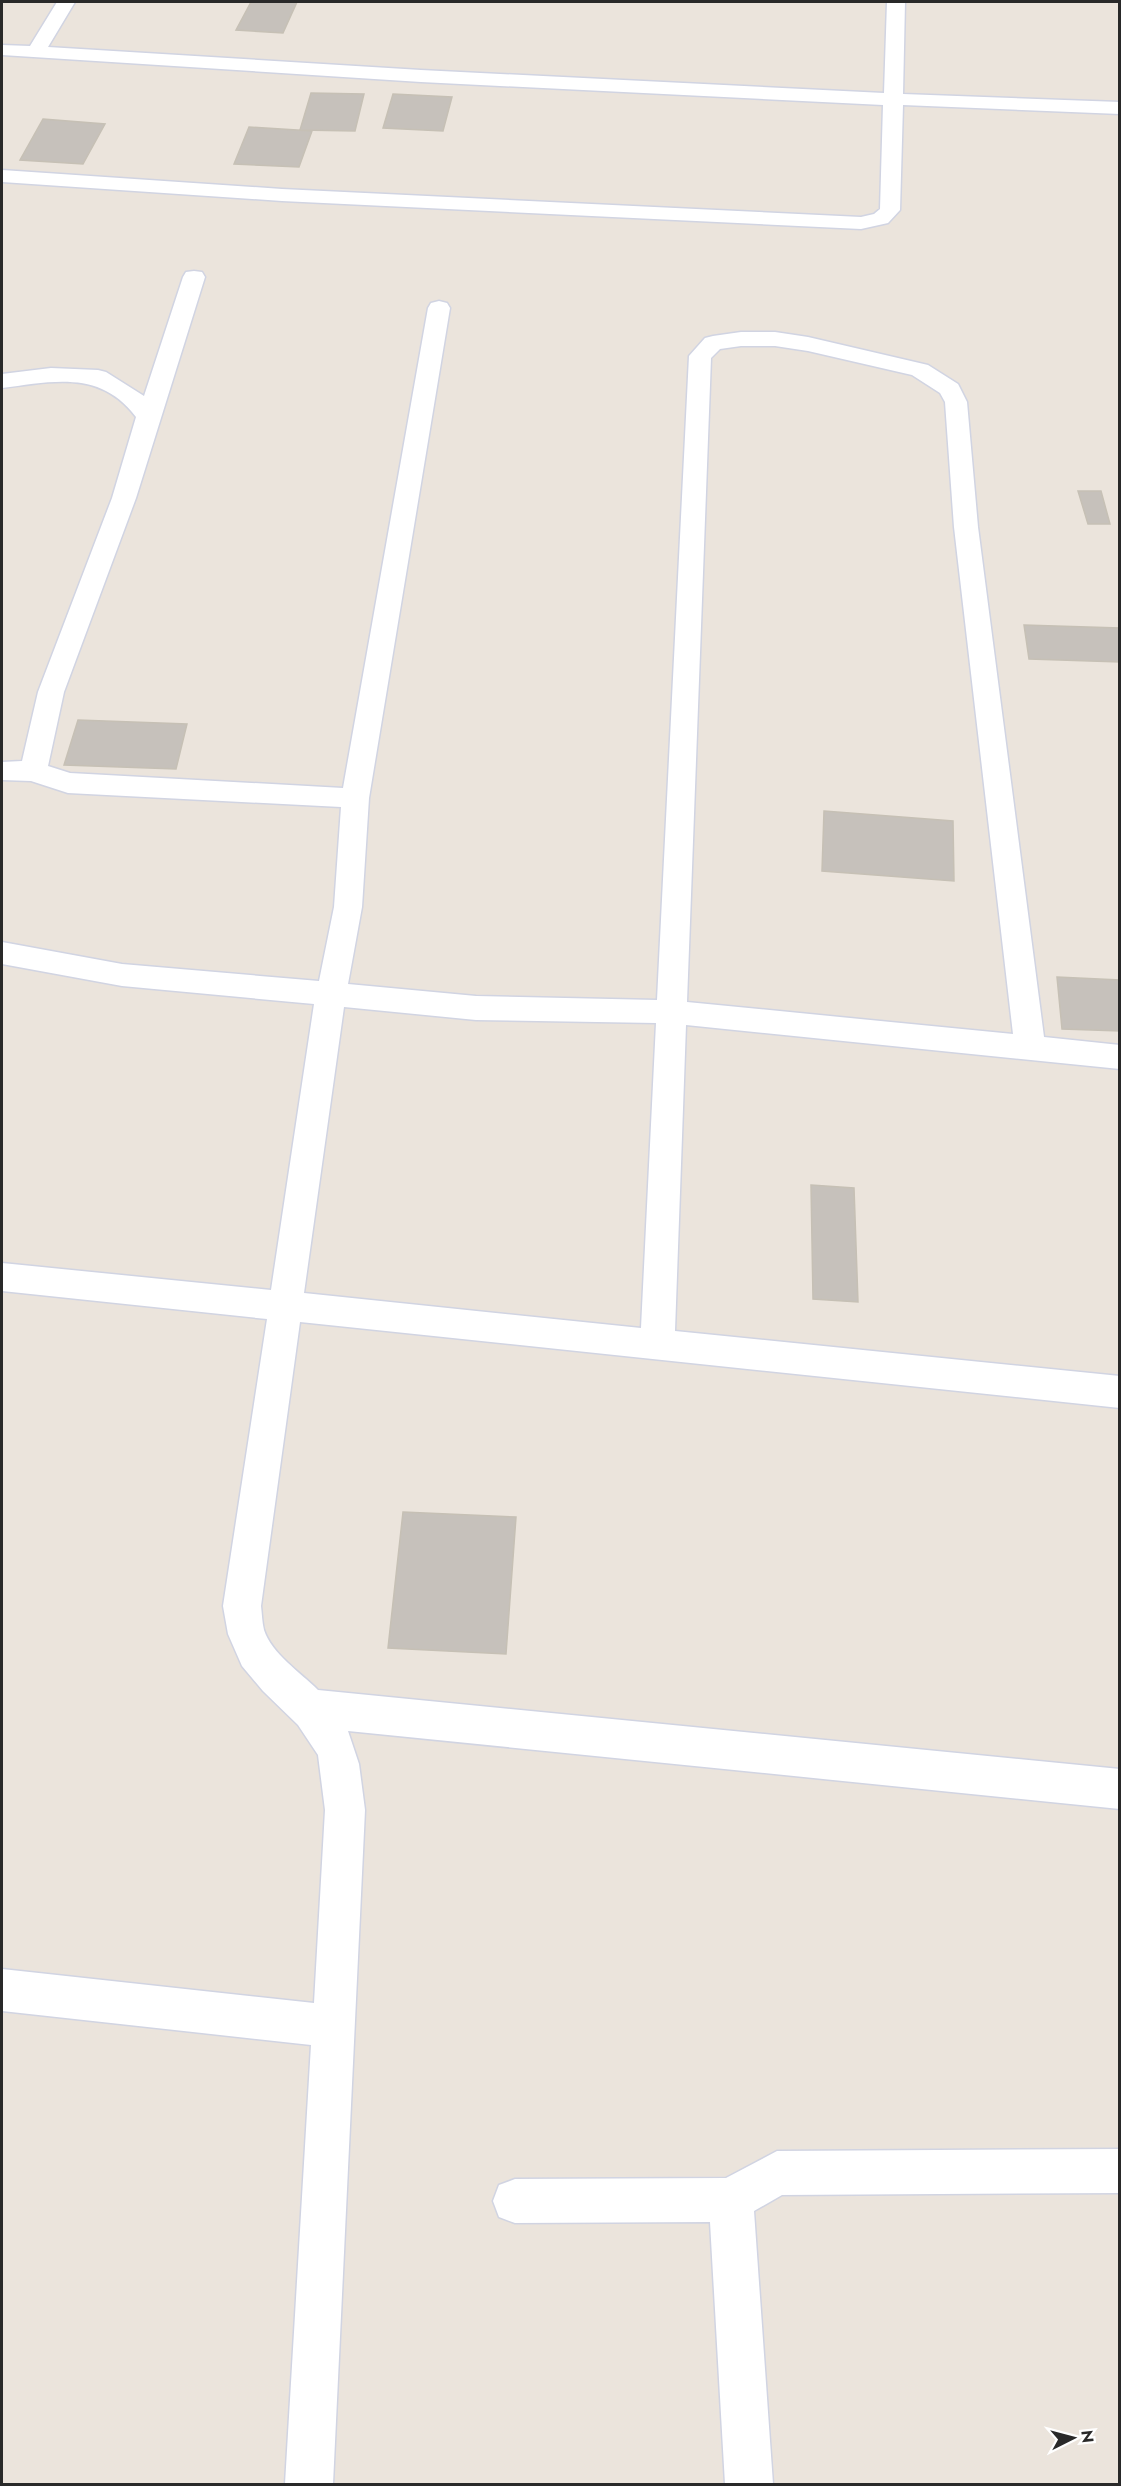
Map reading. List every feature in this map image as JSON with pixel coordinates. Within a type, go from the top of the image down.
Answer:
[{"type":"street","points":[[36,52],[66,2]]},
{"type":"street","points":[[2,176],[282,195],[861,224],[881,219],[891,210],[896,2]]},
{"type":"street","points":[[2,50],[238,66],[892,100],[1119,108]]},
{"type":"street","points":[[33,771],[51,692],[124,498],[194,277]]},
{"type":"street","points":[[309,2484],[345,1810],[340,1763],[330,1737],[308,1708],[265,1666],[248,1637],[242,1606],[331,994],[348,907],[355,798],[439,308]]},
{"type":"street","points":[[657,1344],[700,356],[713,343],[741,339],[775,339],[808,344],[920,370],[950,389],[957,402],[966,527],[1030,1049]]},
{"type":"street","points":[[2,381],[51,375],[98,377],[133,397],[148,417]]},
{"type":"street","points":[[2,771],[33,771],[68,783],[355,798]]},
{"type":"street","points":[[2,953],[122,975],[476,1008],[672,1012],[1119,1057]]},
{"type":"street","points":[[2,1277],[1119,1392]]},
{"type":"street","points":[[308,1708],[1119,1789]]},
{"type":"street","points":[[2,1990],[333,2026]]},
{"type":"street","points":[[515,2201],[731,2200],[777,2173],[1119,2171]]},
{"type":"street","points":[[731,2200],[749,2484]]},
{"type":"building","points":[[251,2],[297,2],[283,33],[236,30]]},
{"type":"building","points":[[311,93],[364,94],[355,131],[300,130]]},
{"type":"building","points":[[393,94],[452,97],[443,131],[383,128]]},
{"type":"building","points":[[43,119],[105,124],[83,164],[20,160]]},
{"type":"building","points":[[249,127],[312,131],[299,167],[234,164]]},
{"type":"building","points":[[1078,491],[1101,491],[1110,524],[1088,524]]},
{"type":"building","points":[[1024,625],[1120,628],[1120,662],[1029,659]]},
{"type":"building","points":[[78,720],[187,724],[176,769],[64,765]]},
{"type":"building","points":[[824,811],[953,821],[954,881],[822,871]]},
{"type":"building","points":[[1057,977],[1120,980],[1120,1031],[1062,1029]]},
{"type":"building","points":[[811,1185],[854,1188],[858,1302],[813,1299]]},
{"type":"building","points":[[403,1512],[516,1517],[506,1654],[388,1648]]}]
